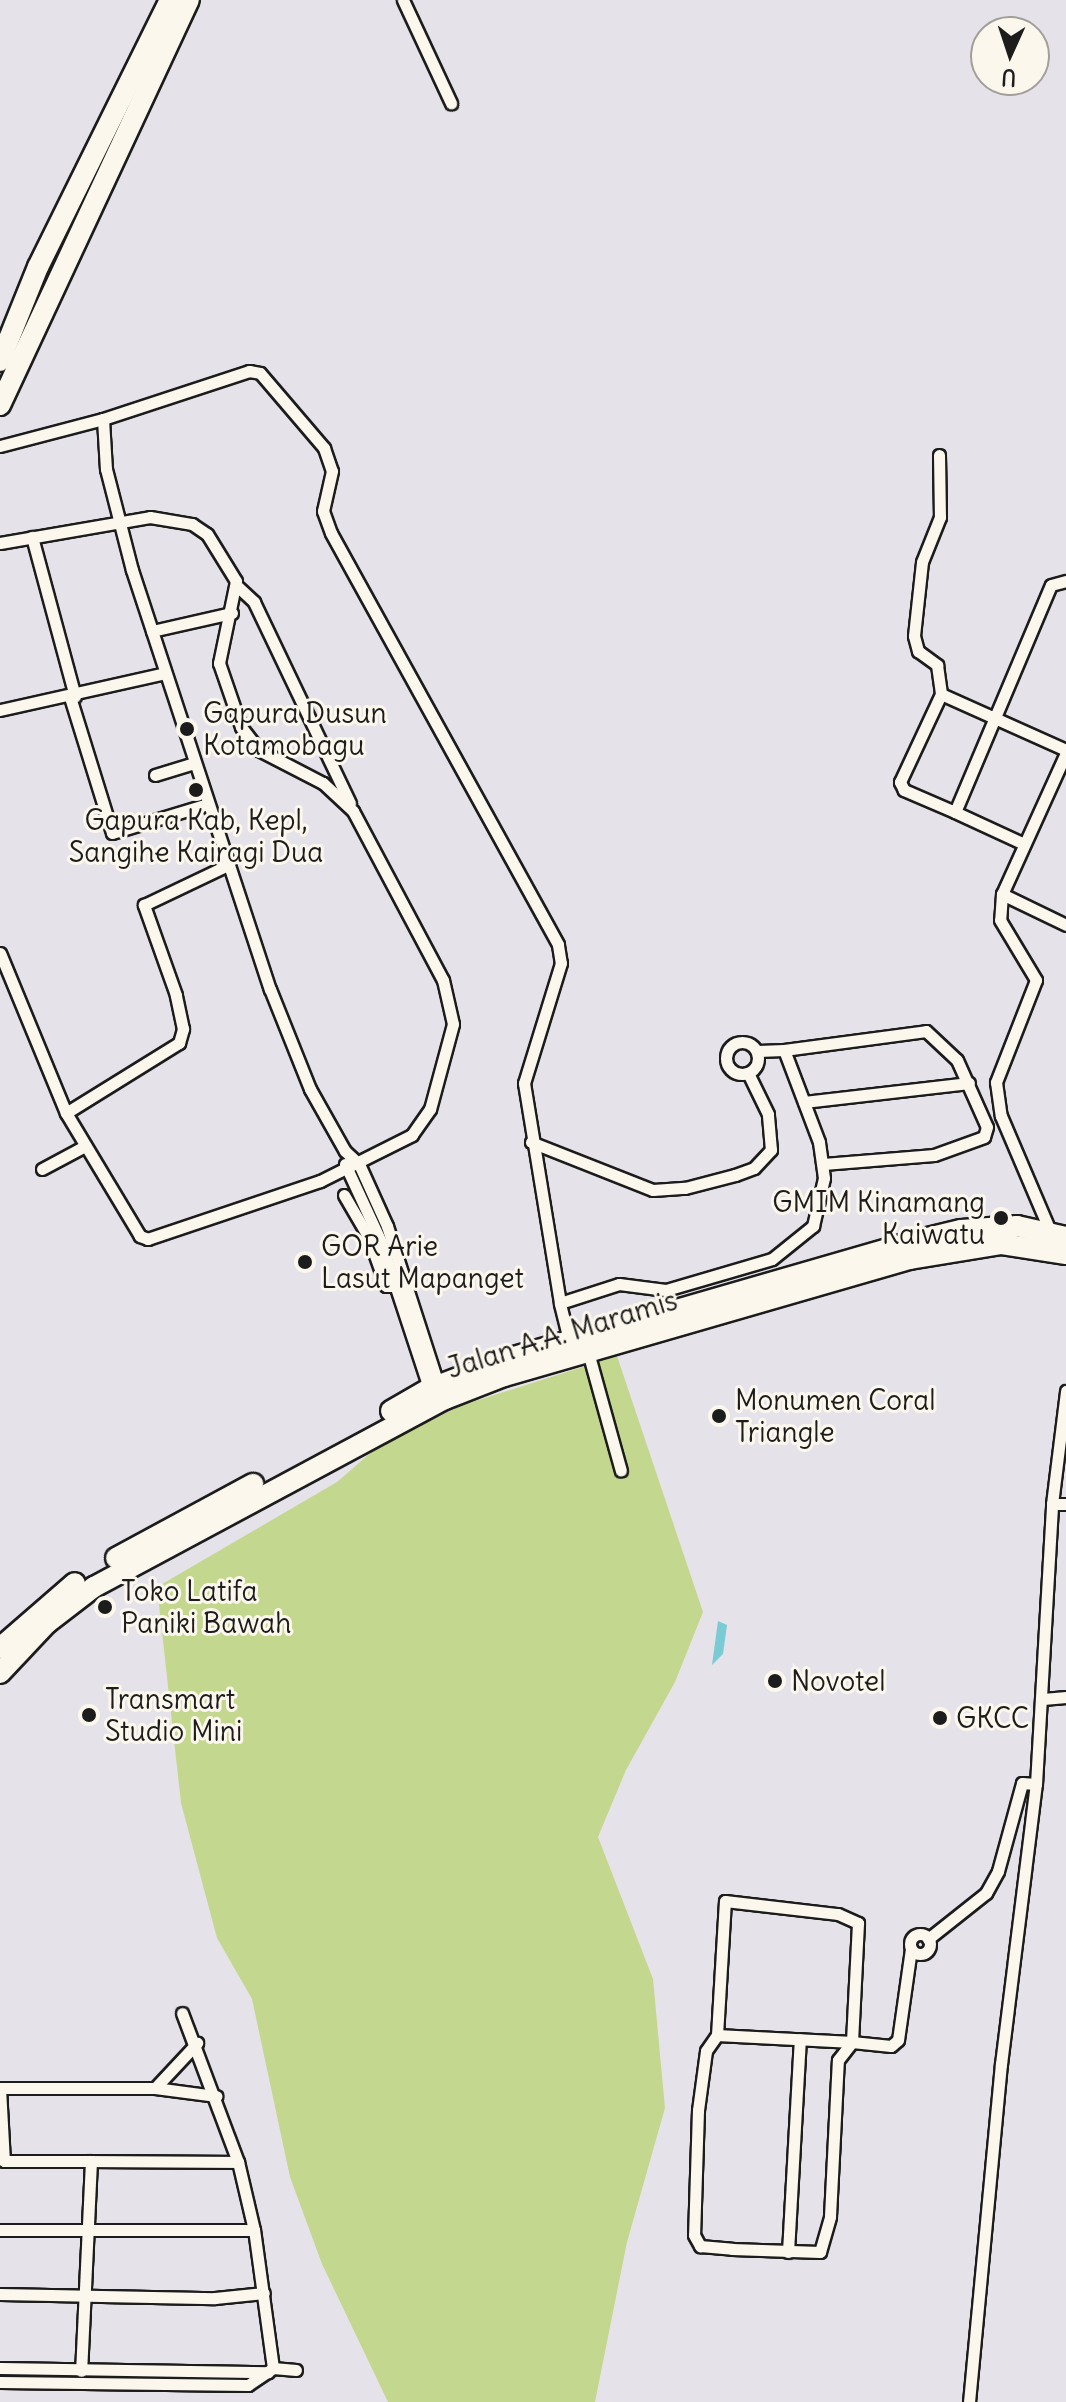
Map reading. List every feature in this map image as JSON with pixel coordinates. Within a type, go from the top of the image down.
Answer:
[{"type":"highway","points":[[0,361],[38,267],[170,0]]},
{"type":"highway","points":[[0,405],[189,0]]},
{"type":"highway","points":[[0,1648],[43,1606],[81,1579],[437,1394],[569,1340],[961,1230],[1017,1226],[1058,1234]]},
{"type":"highway","name":"Jalan A.A. Maramis","points":[[0,1673],[47,1623],[94,1587],[437,1394],[910,1259],[1002,1244],[1066,1254]]},
{"type":"street","points":[[403,0],[451,103]]},
{"type":"street","points":[[0,446],[103,419],[249,371],[260,373],[324,448],[332,471],[323,511],[331,533],[558,945],[561,963],[524,1083],[531,1142],[569,1340]]},
{"type":"street","points":[[103,419],[106,469],[121,524],[165,673],[228,865],[301,1072],[387,1226],[437,1394]]},
{"type":"street","points":[[939,455],[940,517],[922,562],[914,636],[918,651],[937,665],[941,694],[900,782],[904,790],[1022,843]]},
{"type":"street","points":[[0,543],[150,517],[192,524],[221,551],[236,585],[254,602],[353,811],[443,980],[453,1011],[448,1048],[422,1122],[412,1135],[353,1167],[148,1239],[140,1236],[66,1113],[0,953]]},
{"type":"street","points":[[32,537],[113,834],[208,804]]},
{"type":"street","points":[[955,812],[1051,585],[1066,581]]},
{"type":"street","points":[[236,585],[219,663],[241,727],[259,750],[323,783],[353,811]]},
{"type":"street","points":[[152,631],[232,613]]},
{"type":"street","points":[[0,710],[165,673]]},
{"type":"street","points":[[941,694],[997,717],[1066,752],[1022,843],[1002,894],[1000,920],[1036,980],[996,1082],[1001,1116],[1058,1234]]},
{"type":"street","points":[[155,775],[194,763]]},
{"type":"street","points":[[66,1113],[179,1043],[183,1029],[176,995],[144,905],[228,865]]},
{"type":"street","points":[[1002,894],[1066,924]]},
{"type":"street","points":[[531,1142],[653,1190],[685,1188],[754,1168],[771,1150],[768,1114],[748,1073],[729,1067],[729,1048],[747,1042],[758,1051],[784,1050],[926,1031],[943,1042],[969,1083],[987,1127],[984,1137],[934,1155],[823,1164]]},
{"type":"street","points":[[560,1303],[619,1284],[654,1291],[677,1287],[772,1259],[803,1238],[820,1208],[823,1164],[784,1050]]},
{"type":"street","points":[[748,1073],[758,1064],[758,1051]]},
{"type":"street","points":[[804,1102],[969,1083]]},
{"type":"street","points":[[42,1169],[85,1146]]},
{"type":"street","points":[[353,1167],[437,1394]]},
{"type":"street","points":[[344,1195],[368,1236],[386,1286],[397,1286]]},
{"type":"street","points":[[677,1287],[684,1308]]},
{"type":"street","points":[[588,1352],[621,1471]]},
{"type":"street","points":[[969,2402],[1001,2064],[1036,1784],[1052,1504],[1061,1459],[1066,1391]]},
{"type":"street","points":[[1052,1504],[1066,1504]]},
{"type":"street","points":[[1043,1699],[1066,1697]]},
{"type":"street","points":[[717,2035],[891,2046],[898,2040],[911,1949],[926,1952],[928,1939],[986,1893],[998,1871],[1022,1783],[1036,1784]]},
{"type":"street","points":[[742,1899],[838,1914],[860,1925],[852,2042],[838,2060],[824,2245],[816,2254],[696,2242],[698,2110],[706,2051],[717,2035],[723,1906],[742,1899]]},
{"type":"street","points":[[182,2013],[197,2043],[238,2162],[254,2230],[264,2293],[270,2370]]},
{"type":"street","points":[[788,2252],[800,2039]]},
{"type":"street","points":[[155,2088],[197,2043]]},
{"type":"street","points":[[216,2096],[155,2088],[1,2088],[2,2161],[238,2162]]},
{"type":"street","points":[[81,2371],[82,2298],[91,2161]]},
{"type":"street","points":[[0,2230],[254,2230]]},
{"type":"street","points":[[0,2294],[82,2298],[264,2293]]},
{"type":"street","points":[[0,2368],[54,2376],[112,2377],[296,2370]]},
{"type":"street","points":[[0,2382],[81,2371],[112,2377]]},
{"type":"green space","points":[[617,1356],[703,1612],[675,1682],[626,1770],[598,1837],[653,1979],[665,2108],[627,2242],[595,2402],[388,2402],[322,2264],[290,2177],[252,1999],[217,1938],[181,1803],[157,1587],[337,1482],[375,1449],[460,1406]]},
{"type":"water","points":[[718,1621],[727,1625],[723,1654],[712,1665]]},
{"type":"place","name":"Gapura Dusun Kotamobagu","points":[[187,729]]},
{"type":"place","name":"Gapura Kab, Kepl, Sangihe Kairagi Dua","points":[[196,790]]},
{"type":"place","name":"GMIM Kinamang Kaiwatu","points":[[1001,1218]]},
{"type":"place","name":"GOR Arie Lasut Mapanget","points":[[305,1262]]},
{"type":"place","name":"Monumen Coral Triangle","points":[[719,1416]]},
{"type":"place","name":"Toko Latifa Paniki Bawah","points":[[105,1607]]},
{"type":"place","name":"Novotel","points":[[775,1681]]},
{"type":"place","name":"Transmart Studio Mini","points":[[89,1715]]},
{"type":"place","name":"GKCC","points":[[940,1718]]}]
